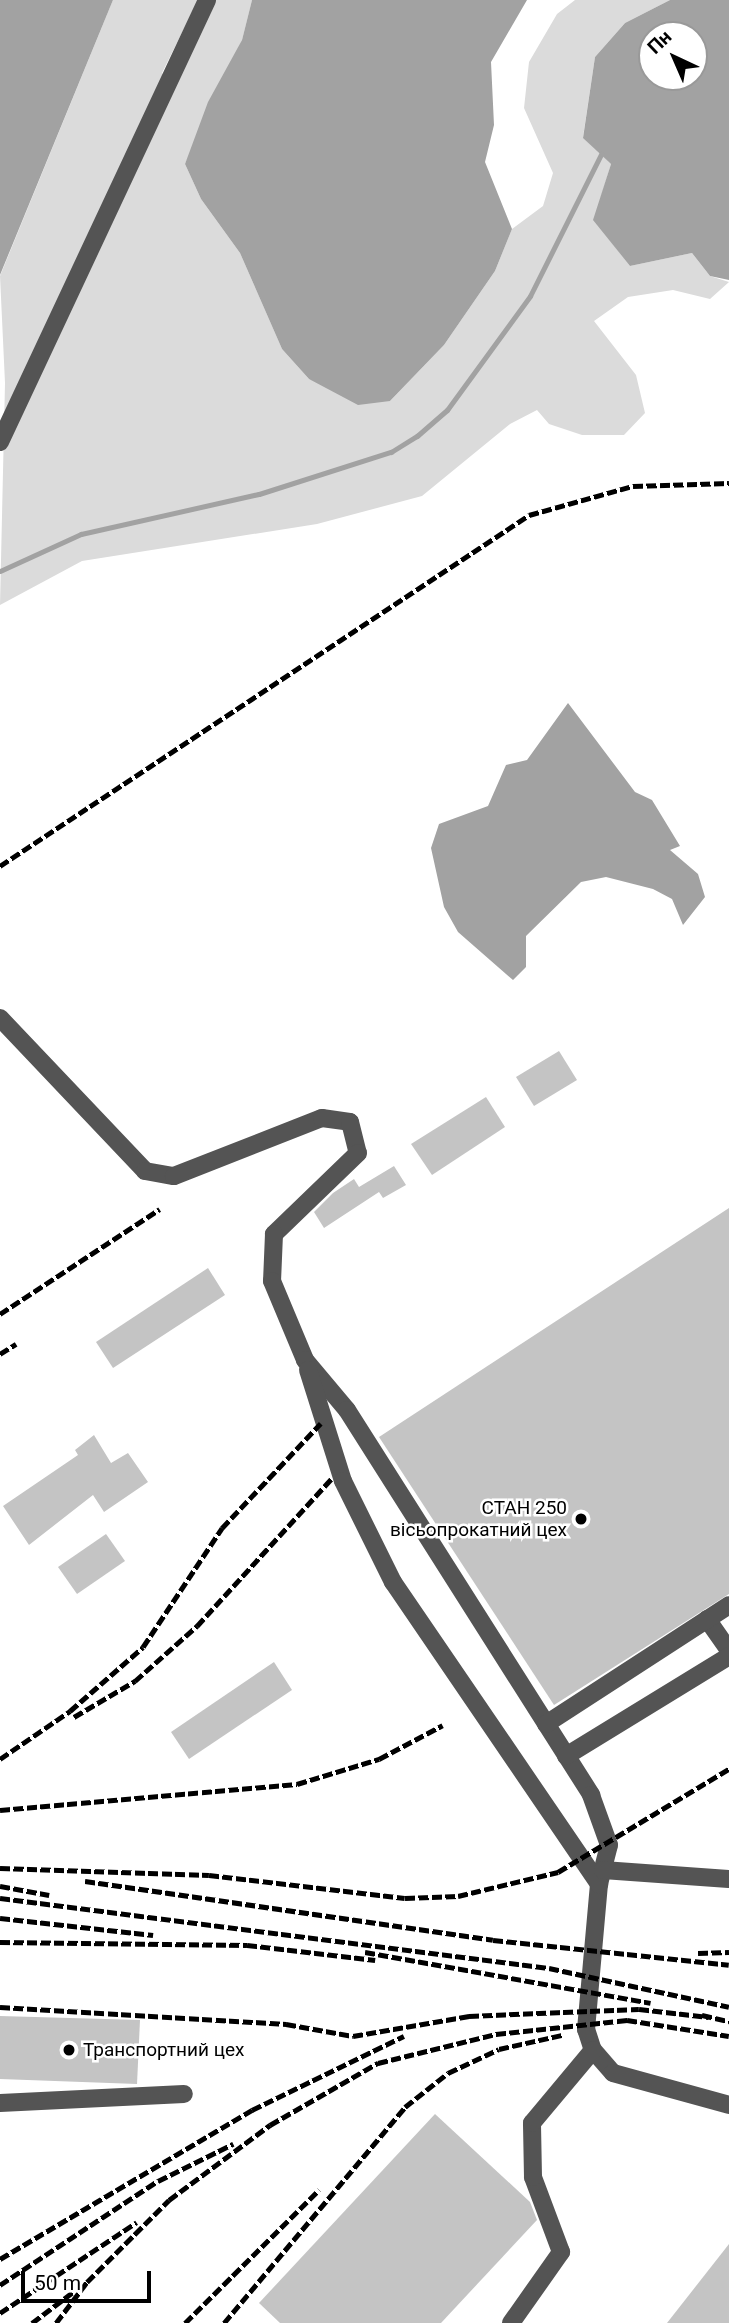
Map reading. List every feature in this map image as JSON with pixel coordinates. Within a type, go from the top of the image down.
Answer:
[{"type":"lane","points":[[0,442],[207,0]]},
{"type":"lane","points":[[0,1018],[145,1171],[174,1176],[322,1118],[349,1122],[358,1153],[351,1165],[294,1209],[274,1234],[269,1256],[272,1281],[305,1360],[343,1481],[393,1582],[601,1877]]},
{"type":"lane","points":[[305,1360],[346,1410],[591,1795],[609,1845],[601,1877],[586,2029],[593,2050],[613,2073],[729,2105]]},
{"type":"lane","points":[[546,1724],[729,1605]]},
{"type":"lane","points":[[707,1619],[729,1650]]},
{"type":"lane","points":[[566,1756],[729,1656]]},
{"type":"lane","points":[[601,1877],[729,1879]]},
{"type":"lane","points":[[512,2323],[561,2252],[533,2177],[532,2123],[593,2050]]},
{"type":"lane","points":[[0,2103],[184,2094]]},
{"type":"shaded area","points":[[0,0],[113,0],[0,275]]},
{"type":"shaded area","points":[[113,0],[198,0],[162,73],[173,88],[214,0],[252,0],[242,40],[185,164],[201,199],[240,253],[282,349],[309,379],[390,401],[444,345],[495,271],[512,229],[543,206],[553,173],[524,108],[529,62],[557,14],[575,0],[670,0],[625,23],[595,57],[583,137],[611,164],[594,220],[630,266],[692,253],[710,276],[729,282],[710,299],[673,290],[628,297],[594,321],[636,375],[645,413],[624,435],[582,435],[549,424],[537,410],[510,424],[422,496],[317,524],[82,561],[0,605],[5,383],[0,276]]},
{"type":"shaded area","points":[[252,0],[527,0],[491,62],[494,125],[485,162],[512,229],[495,271],[444,345],[390,401],[358,405],[309,379],[282,349],[240,253],[201,199],[185,164],[208,102],[242,40]]},
{"type":"shaded area","points":[[670,0],[729,0],[729,280],[710,276],[692,253],[630,266],[593,220],[611,164],[583,138],[595,57],[625,23]]},
{"type":"shaded area","points":[[568,703],[635,792],[652,800],[680,846],[670,850],[698,874],[705,897],[683,925],[672,899],[653,889],[606,877],[581,882],[526,936],[526,967],[513,980],[458,932],[444,907],[431,848],[439,824],[488,806],[506,765],[527,760]]},
{"type":"building","points":[[559,1051],[577,1080],[534,1106],[516,1077]]},
{"type":"building","points":[[486,1097],[505,1127],[432,1175],[411,1144]]},
{"type":"building","points":[[394,1166],[406,1185],[383,1198],[379,1192],[324,1228],[314,1212],[333,1193],[354,1179],[359,1187]]},
{"type":"building","name":"СТАН 250 вісьопрокатний цех","points":[[729,1208],[729,1594],[554,1705],[379,1437]]},
{"type":"building","points":[[208,1268],[225,1295],[113,1368],[96,1342]]},
{"type":"building","points":[[94,1435],[111,1463],[128,1453],[148,1482],[104,1512],[93,1495],[29,1545],[3,1506],[78,1455],[75,1450]]},
{"type":"building","points":[[106,1534],[125,1561],[77,1594],[58,1567]]},
{"type":"building","points":[[274,1662],[292,1690],[189,1759],[171,1732]]},
{"type":"building","name":"Транспортний цех","points":[[0,2016],[140,2020],[137,2084],[0,2079]]},
{"type":"building","points":[[435,2114],[530,2202],[537,2220],[441,2323],[280,2323],[259,2303]]},
{"type":"building","points":[[729,2244],[729,2323],[667,2323]]},
{"type":"waterway","points":[[0,571],[81,534],[259,494],[391,452],[417,436],[447,410],[530,296],[601,154]]},
{"type":"railway","points":[[0,866],[529,515],[633,486],[729,483]]},
{"type":"railway","points":[[0,1314],[160,1209]]},
{"type":"railway","points":[[0,1354],[16,1344]]},
{"type":"railway","points":[[0,1759],[70,1711],[143,1647],[222,1528],[321,1423]]},
{"type":"railway","points":[[74,1717],[135,1681],[197,1626],[331,1479]]},
{"type":"railway","points":[[0,1810],[297,1784],[379,1759],[443,1725]]},
{"type":"railway","points":[[0,1868],[209,1875],[405,1898],[458,1896],[558,1872],[729,1769]]},
{"type":"railway","points":[[85,1881],[493,1940],[729,1965]]},
{"type":"railway","points":[[0,1886],[49,1895]]},
{"type":"railway","points":[[0,1898],[549,1968],[729,2007]]},
{"type":"railway","points":[[0,1918],[153,1935]]},
{"type":"railway","points":[[0,1942],[247,1945],[375,1960]]},
{"type":"railway","points":[[365,1952],[650,2003]]},
{"type":"railway","points":[[698,1953],[729,1952]]},
{"type":"railway","points":[[0,2007],[286,2024],[353,2036],[469,2016],[639,2009],[709,2017]]},
{"type":"railway","points":[[702,2015],[729,2021]]},
{"type":"railway","points":[[56,2323],[87,2282],[169,2200],[270,2125],[378,2063],[496,2034],[627,2020],[729,2036]]},
{"type":"railway","points":[[224,2323],[405,2107],[448,2073],[499,2049],[562,2035]]},
{"type":"railway","points":[[0,2259],[252,2110],[404,2036]]},
{"type":"railway","points":[[0,2285],[158,2181],[233,2144]]},
{"type":"railway","points":[[185,2323],[319,2190]]},
{"type":"railway","points":[[0,2313],[137,2222]]},
{"type":"railway","points":[[32,2323],[77,2289]]},
{"type":"place","name":"СТАН 250 вісьопрокатний цех","points":[[581,1519]]},
{"type":"place","name":"Транспортний цех","points":[[69,2050]]}]
